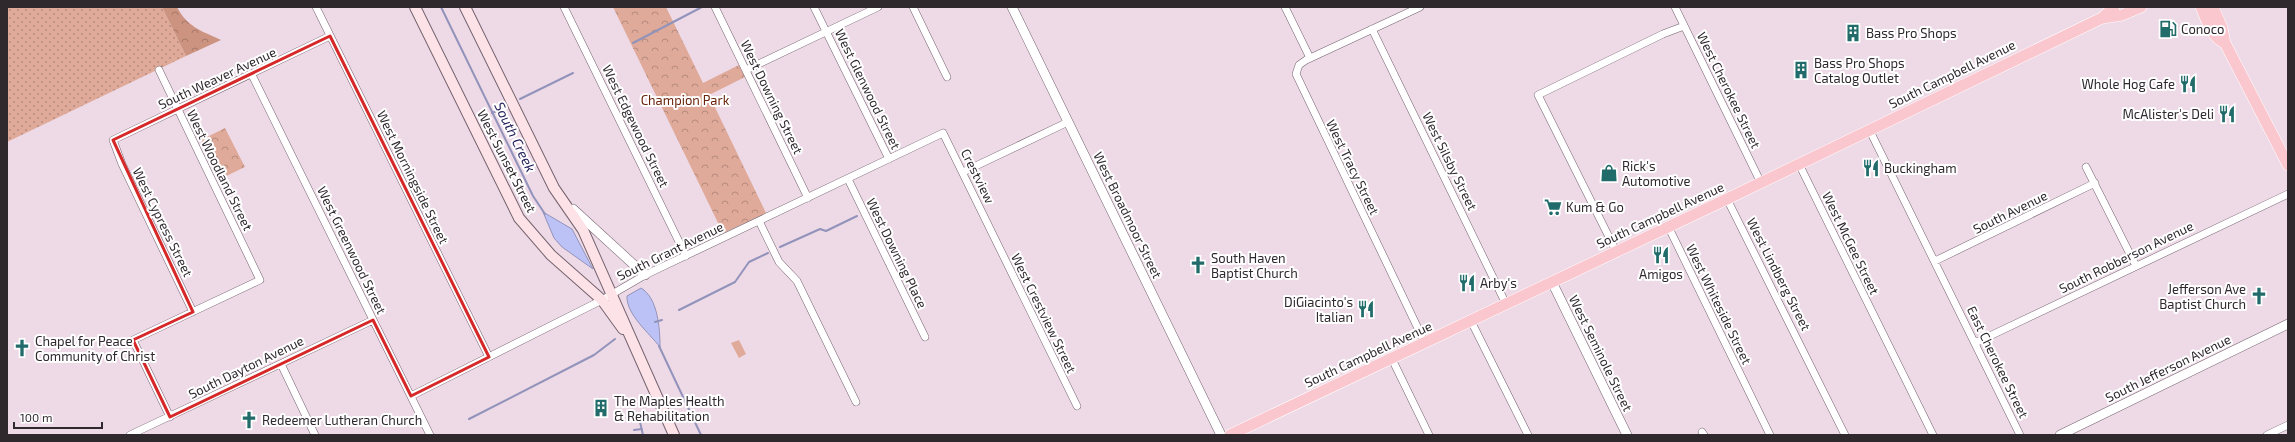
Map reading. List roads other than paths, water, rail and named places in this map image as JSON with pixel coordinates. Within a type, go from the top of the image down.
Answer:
[{"type":"main road","name":"West Sunset Street","points":[[416,7],[519,218],[552,255],[602,300],[634,344]]},
{"type":"main road","name":"West Sunset Street","points":[[465,7],[554,188],[583,230],[613,294],[674,435]]},
{"type":"main road","name":"South Campbell Avenue","points":[[2102,18],[2114,7]]},
{"type":"main road","name":"South Campbell Avenue","points":[[1230,435],[1761,183],[1869,129],[2102,18],[2122,15],[2141,7]]},
{"type":"main road","points":[[2204,8],[2222,28],[2225,43],[2288,165]]},
{"type":"street","name":"West Morningside Street","points":[[316,7],[489,357]]},
{"type":"street","name":"West Edgewood Street","points":[[564,7],[686,256]]},
{"type":"street","name":"West Downing Street","points":[[715,7],[808,198]]},
{"type":"street","name":"West Glenwood Street","points":[[814,7],[889,159]]},
{"type":"street","points":[[746,70],[878,7]]},
{"type":"street","points":[[913,7],[947,77]]},
{"type":"street","name":"West Broadmoor Street","points":[[1012,7],[1221,435]]},
{"type":"street","points":[[1285,7],[1310,58],[1372,29],[1404,10],[1420,7]]},
{"type":"street","name":"West Cherokee Street","points":[[1675,7],[1761,183]]},
{"type":"street","points":[[1616,251],[1538,95],[1663,34],[1684,26]]},
{"type":"street","name":"West Silsby Street","points":[[1372,29],[1506,304]]},
{"type":"street","name":"South Weaver Avenue","points":[[113,140],[252,76],[330,36]]},
{"type":"street","name":"West Tracy Street","points":[[1310,58],[1298,67],[1297,79],[1425,343]]},
{"type":"street","name":"West Woodland Street","points":[[159,70],[260,280],[193,312]]},
{"type":"street","name":"West Greenwood Street","points":[[252,76],[430,435]]},
{"type":"street","points":[[962,172],[1068,122]]},
{"type":"street","points":[[1869,129],[1935,261]]},
{"type":"street","name":"South Grant Avenue","points":[[411,396],[602,300],[645,275],[943,133]]},
{"type":"street","name":"Crestview","points":[[943,133],[990,230]]},
{"type":"street","name":"West Cypress Street","points":[[113,140],[122,164],[193,312]]},
{"type":"street","name":"West McGee Street","points":[[1799,164],[1933,435]]},
{"type":"street","points":[[2086,167],[2136,266]]},
{"type":"street","name":"West Downing Place","points":[[848,179],[925,337]]},
{"type":"street","name":"South Avenue","points":[[1935,261],[2095,183]]},
{"type":"street","points":[[554,188],[580,217],[624,254],[645,275]]},
{"type":"street","name":"South Robberson Avenue","points":[[1975,343],[2288,194]]},
{"type":"street","name":"West Lindberg Street","points":[[1727,199],[1809,360],[1845,435]]},
{"type":"street","points":[[759,221],[779,262],[797,281],[856,402]]},
{"type":"street","name":"West Whiteside Street","points":[[1668,226],[1770,435]]},
{"type":"street","name":"West Crestview Street","points":[[990,230],[1077,406]]},
{"type":"street","name":"East Cherokee Street","points":[[1935,261],[2020,435]]},
{"type":"street","name":"West Seminole Street","points":[[1552,282],[1628,435]]},
{"type":"street","points":[[170,417],[133,340],[193,312]]},
{"type":"street","name":"South Dayton Avenue","points":[[130,435],[373,320]]},
{"type":"street","points":[[1471,321],[1528,435]]},
{"type":"street","name":"South Jefferson Avenue","points":[[2060,435],[2288,324]]},
{"type":"street","points":[[1392,358],[1429,435]]},
{"type":"street","points":[[281,364],[315,435]]},
{"type":"street","points":[[2267,435],[2288,425]]},
{"type":"water","points":[[543,212],[572,229],[593,269],[562,247],[554,238]]},
{"type":"water","points":[[641,288],[651,299],[657,314],[660,347],[630,310],[627,296]]},
{"type":"waterway","name":"South Creek","points":[[441,7],[533,196],[545,214]]},
{"type":"waterway","points":[[633,43],[702,7]]},
{"type":"waterway","points":[[520,99],[573,73]]},
{"type":"waterway","points":[[492,113],[505,107]]},
{"type":"waterway","points":[[780,247],[820,229],[826,231],[857,216]]},
{"type":"waterway","points":[[679,310],[735,282],[749,262],[768,253]]},
{"type":"waterway","points":[[655,322],[662,320]]},
{"type":"waterway","points":[[469,419],[594,355],[615,339]]},
{"type":"waterway","name":"South Creek","points":[[659,346],[701,435]]},
{"type":"waterway","points":[[639,418],[643,435]]},
{"type":"waterway","points":[[634,430],[642,429]]},
{"type":"place","name":"Conoco","points":[[2168,29]]},
{"type":"place","name":"Bass Pro Shops","points":[[1853,33]]},
{"type":"place","name":"Bass Pro Shops Catalog Outlet","points":[[1801,70]]},
{"type":"place","name":"Whole Hog Cafe","points":[[2188,84]]},
{"type":"place","name":"McAlister's Deli","points":[[2227,114]]},
{"type":"place","name":"Buckingham","points":[[1871,168]]},
{"type":"place","name":"Rick's Automotive","points":[[1609,173]]},
{"type":"place","name":"Kum & Go","points":[[1553,207]]},
{"type":"place","name":"Amigos","points":[[1661,255]]},
{"type":"place","name":"South Haven Baptist Church","points":[[1198,265]]},
{"type":"place","name":"Arby's","points":[[1467,283]]},
{"type":"place","name":"Jefferson Ave Baptist Church","points":[[2259,296]]},
{"type":"place","name":"DiGiacinto's Italian","points":[[1366,309]]},
{"type":"place","name":"Chapel for Peace Community of Christ","points":[[22,348]]},
{"type":"place","name":"The Maples Health & Rehabilitation","points":[[601,408]]},
{"type":"place","name":"Redeemer Lutheran Church","points":[[249,420]]},
{"type":"park label","name":"Champion Park","points":[[685,100]]}]
